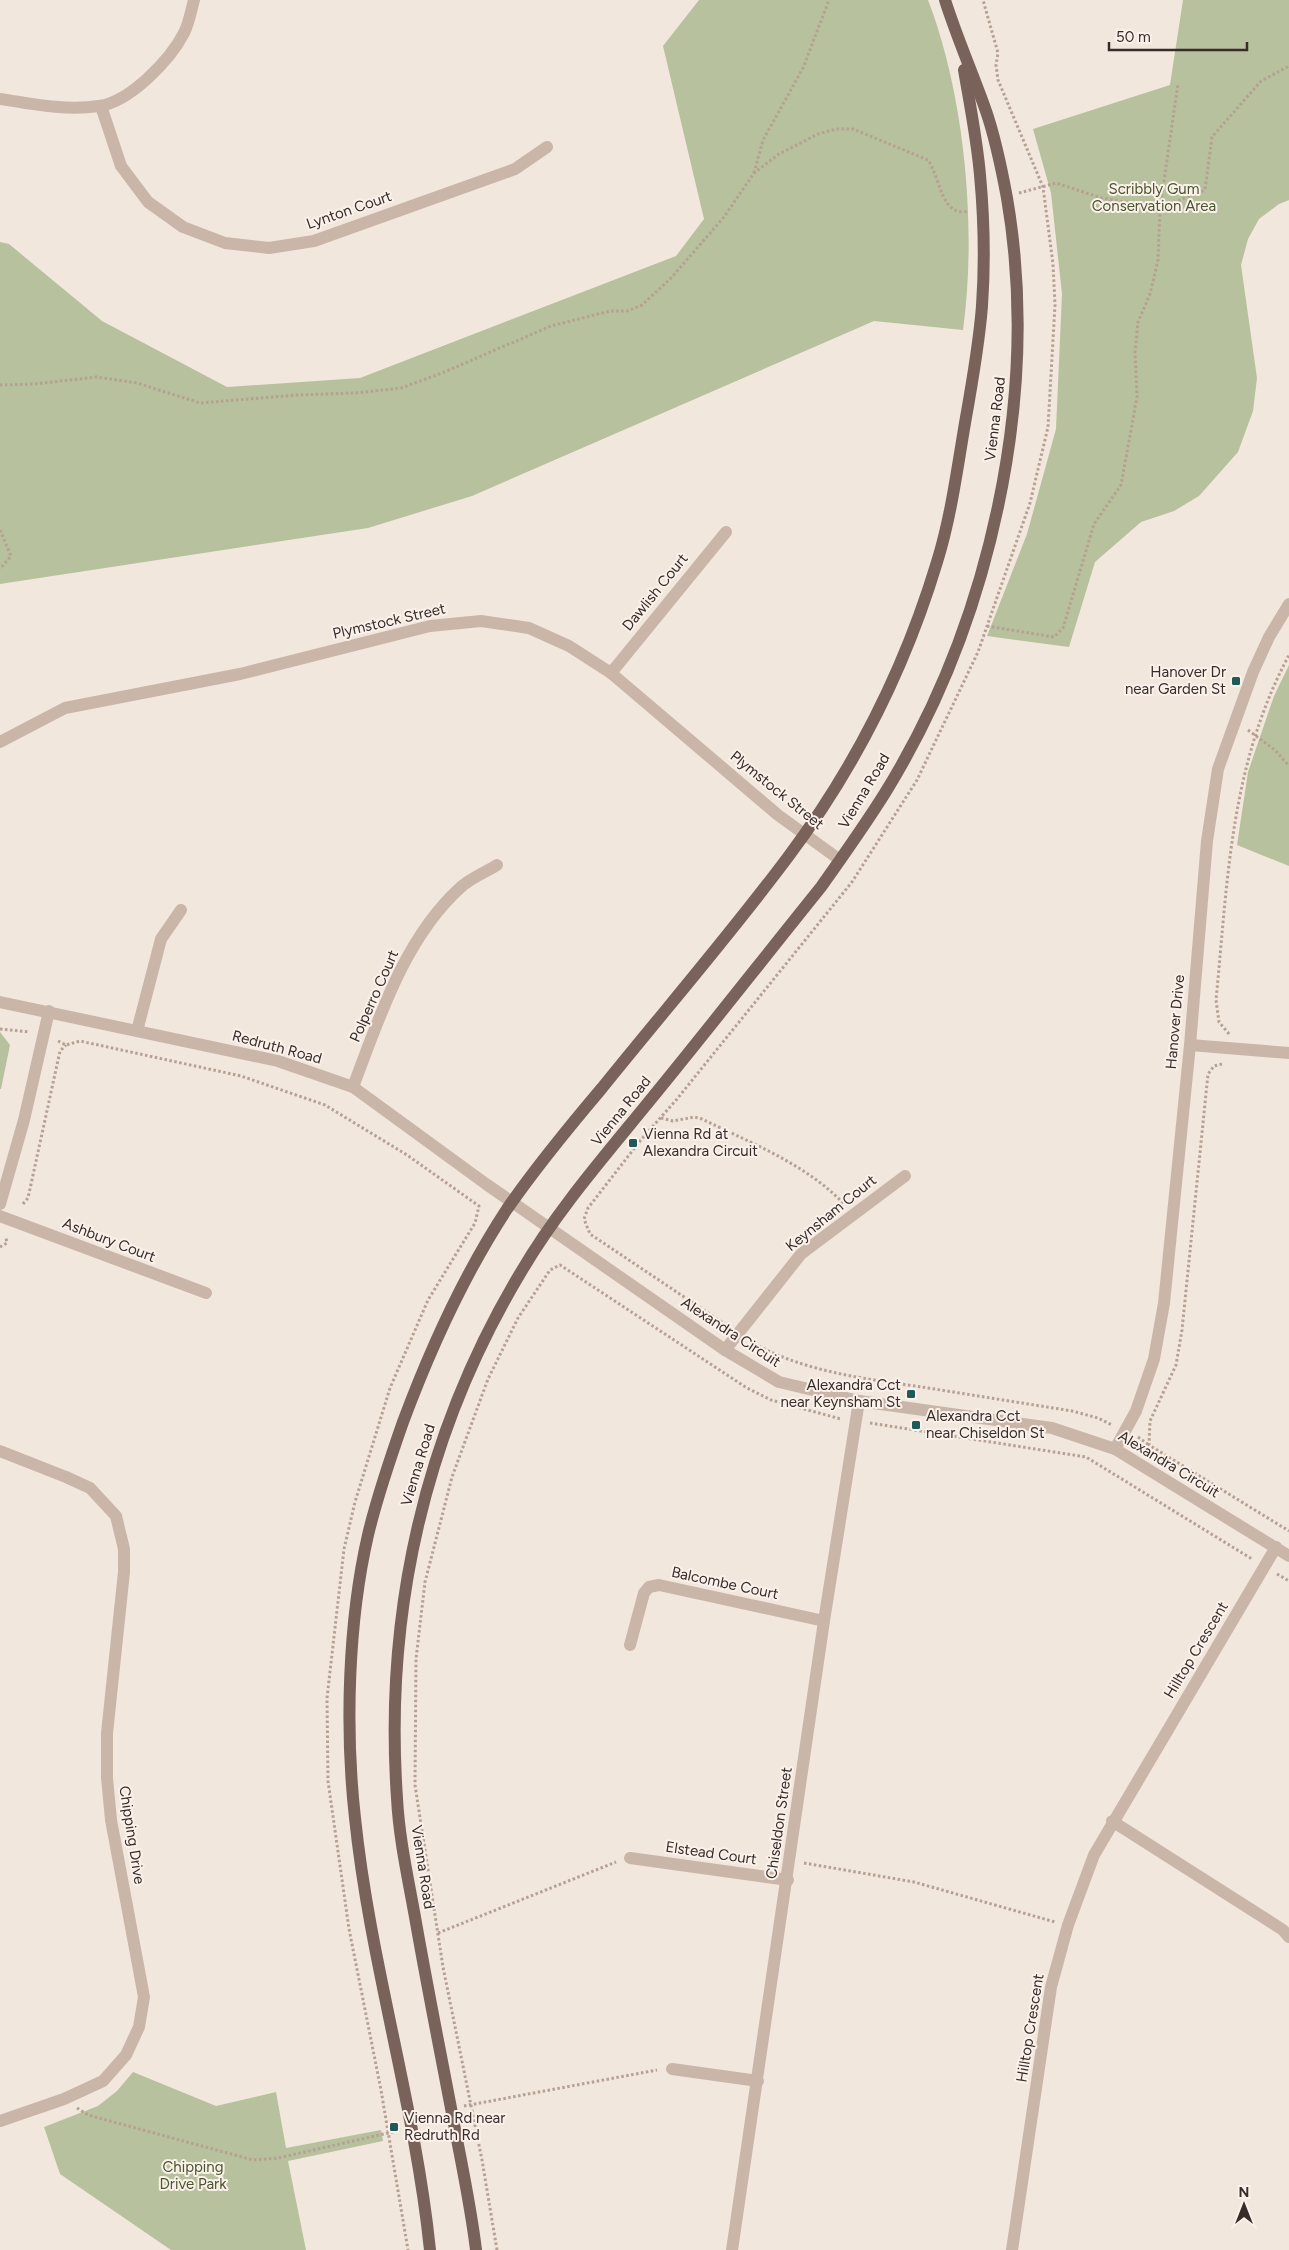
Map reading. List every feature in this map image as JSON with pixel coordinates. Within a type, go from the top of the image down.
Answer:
[{"type":"main road","name":"Vienna Road","points":[[476,2250],[419,1940],[397,1802],[394,1731],[396,1657],[402,1603],[411,1556],[432,1470],[452,1412],[504,1302],[550,1228],[611,1149],[822,887],[886,792],[922,724],[967,620],[989,542],[1008,450],[1018,358],[1016,275],[1006,196],[987,113],[958,43],[945,0]]},
{"type":"main road","name":"Vienna Road","points":[[430,2250],[412,2127],[366,1895],[354,1816],[349,1740],[356,1601],[368,1533],[392,1454],[420,1378],[445,1317],[480,1252],[512,1202],[566,1132],[805,834],[834,790],[868,732],[899,667],[938,558],[953,493],[982,306],[982,203],[976,138],[958,43]]},
{"type":"street","points":[[0,99],[71,108],[101,106],[126,95],[162,66],[184,32],[194,0]]},
{"type":"street","name":"Lynton Court","points":[[101,106],[121,166],[148,202],[182,228],[225,243],[269,248],[314,241],[516,169],[547,147]]},
{"type":"street","name":"Dawlish Court","points":[[611,673],[726,532]]},
{"type":"street","name":"Hanover Drive","points":[[1115,1449],[1136,1411],[1154,1360],[1164,1303],[1190,1044],[1207,841],[1218,769],[1234,720],[1269,637],[1289,604]]},
{"type":"street","name":"Plymstock Street","points":[[0,742],[65,708],[240,674],[430,626],[481,621],[529,628],[569,646],[611,673],[778,815],[840,860]]},
{"type":"street","name":"Polperro Court","points":[[353,1087],[381,1012],[404,964],[430,923],[462,886],[497,865]]},
{"type":"street","points":[[137,1030],[161,939],[181,910]]},
{"type":"street","name":"Redruth Road","points":[[0,1002],[278,1061],[353,1087],[512,1202]]},
{"type":"street","points":[[0,1204],[24,1120],[49,1011]]},
{"type":"street","points":[[1190,1044],[1289,1053]]},
{"type":"street","name":"Keynsham Court","points":[[725,1350],[801,1254],[905,1176]]},
{"type":"street","name":"Alexandra Circuit","points":[[512,1202],[725,1350],[778,1382],[859,1401],[1052,1428],[1115,1449],[1289,1556]]},
{"type":"street","name":"Ashbury Court","points":[[0,1216],[206,1293]]},
{"type":"street","name":"Chiseldon Street","points":[[732,2250],[791,1860],[824,1621],[859,1401]]},
{"type":"street","name":"Chipping Drive","points":[[0,1452],[66,1476],[90,1488],[116,1516],[124,1549],[124,1572],[107,1733],[107,1778],[111,1820],[144,1997],[138,2026],[126,2055],[103,2081],[64,2099],[0,2122]]},
{"type":"street","name":"Hilltop Crescent","points":[[1012,2250],[1051,1987],[1068,1925],[1094,1855],[1112,1821],[1276,1547]]},
{"type":"street","name":"Balcombe Court","points":[[630,1645],[644,1593],[650,1587],[659,1585],[824,1621]]},
{"type":"street","points":[[1112,1821],[1268,1920],[1289,1937]]},
{"type":"street","name":"Elstead Court","points":[[630,1858],[788,1880]]},
{"type":"street","points":[[672,2069],[758,2080]]},
{"type":"path","points":[[754,173],[763,140],[803,68],[829,0]]},
{"type":"path","points":[[1006,196],[1056,183],[1102,198],[1160,208],[1205,190],[1212,137],[1262,80],[1289,66]]},
{"type":"path","points":[[987,626],[1054,637],[1063,628],[1094,524],[1121,485],[1137,397],[1135,352],[1138,322],[1150,294],[1158,260],[1160,208],[1178,84]]},
{"type":"path","points":[[0,385],[97,378],[137,383],[200,403],[297,395],[356,393],[400,388],[442,373],[551,326],[610,311],[627,311],[642,305],[671,278],[724,217],[754,173],[779,154],[818,134],[836,129],[853,129],[928,160],[934,169],[948,207],[955,211],[967,212],[982,203]]},
{"type":"path","points":[[0,530],[11,556],[0,569]]},
{"type":"path","points":[[1229,1032],[1219,1022],[1216,1000],[1232,837],[1247,761],[1265,704],[1289,655]]},
{"type":"path","points":[[1234,720],[1274,750],[1289,766]]},
{"type":"path","points":[[0,1029],[12,1032],[44,1032],[66,1045]]},
{"type":"path","points":[[23,1204],[28,1198],[60,1051],[66,1045],[80,1042],[241,1076],[325,1105],[407,1155],[478,1206],[475,1223],[428,1300],[390,1388],[355,1502],[344,1548],[327,1698],[328,1780],[349,1929],[389,2134],[408,2250]]},
{"type":"path","points":[[1149,1444],[1150,1421],[1176,1365],[1182,1330],[1208,1074],[1214,1066],[1223,1063],[1224,1056]]},
{"type":"path","points":[[660,1118],[672,1121],[694,1117],[702,1119],[764,1148],[828,1188],[853,1214]]},
{"type":"path","points":[[0,1247],[7,1243],[6,1238]]},
{"type":"path","points":[[497,2250],[471,2105],[443,1967],[415,1785],[416,1660],[425,1582],[452,1477],[488,1379],[518,1318],[550,1270]]},
{"type":"path","points":[[754,1343],[763,1349],[795,1361],[863,1378],[1072,1411],[1107,1422]]},
{"type":"path","points":[[1140,1438],[1289,1531]]},
{"type":"path","points":[[419,1940],[606,1865],[630,1858]]},
{"type":"path","points":[[791,1860],[914,1882],[1068,1925]]},
{"type":"path","points":[[451,2109],[646,2070],[672,2069]]},
{"type":"path","points":[[64,2099],[88,2115],[253,2160],[278,2158],[389,2134],[412,2127]]},
{"type":"green space","points":[[699,0],[928,0],[941,38],[951,78],[965,163],[969,249],[963,330],[874,321],[472,496],[368,528],[0,584],[0,242],[9,244],[102,321],[227,387],[360,378],[676,256],[704,219],[663,46]]},
{"type":"green space","name":"Scribbly Gum Conservation Area","points":[[1183,0],[1289,0],[1289,200],[1279,204],[1259,219],[1248,239],[1241,265],[1257,378],[1253,411],[1238,452],[1199,496],[1174,511],[1141,522],[1095,562],[1069,647],[987,636],[1027,534],[1056,429],[1062,294],[1051,193],[1033,129],[1170,85]]},
{"type":"green space","points":[[1289,665],[1289,866],[1237,845],[1248,772],[1274,696]]},
{"type":"green space","points":[[0,1032],[10,1045],[1,1089],[0,1089]]},
{"type":"green space","name":"Chipping Drive Park","points":[[133,2072],[216,2106],[276,2092],[286,2148],[381,2130],[383,2141],[288,2161],[306,2250],[171,2250],[60,2174],[44,2127],[98,2106],[117,2091]]},
{"type":"place","name":"Hanover Dr near Garden St","points":[[1236,681]]},
{"type":"place","name":"Vienna Rd at Alexandra Circuit","points":[[633,1143]]},
{"type":"place","name":"Alexandra Cct near Keynsham St","points":[[911,1394]]},
{"type":"place","name":"Alexandra Cct near Chiseldon St","points":[[916,1425]]},
{"type":"place","name":"Vienna Rd near Redruth Rd","points":[[394,2127]]}]
